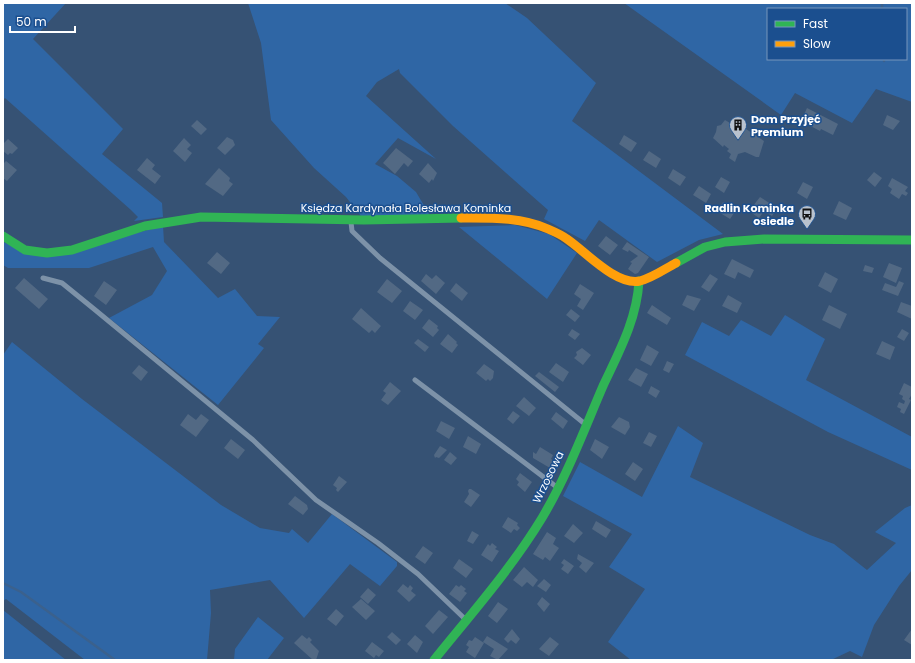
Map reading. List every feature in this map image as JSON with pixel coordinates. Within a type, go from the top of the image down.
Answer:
[{"type":"street","name":"Księdza Kardynała Bolesława Kominka","points":[[3,236],[26,250],[47,253],[72,250],[145,226],[201,217],[351,220],[487,218],[525,221],[548,229],[567,239],[607,271],[623,278],[639,281]]},
{"type":"street","points":[[639,281],[658,273],[705,247],[725,242],[764,239],[912,240]]},
{"type":"street","name":"Wrzosowa","points":[[434,660],[493,588],[542,518],[558,488],[630,324],[639,294],[639,281]]},
{"type":"lane","points":[[351,220],[352,231],[380,258],[586,425]]},
{"type":"lane","points":[[43,278],[62,283],[253,440],[316,500],[378,543],[418,574],[467,621]]},
{"type":"lane","points":[[415,380],[558,488]]},
{"type":"shaded area","points":[[3,3],[66,3],[33,39],[123,129],[102,154],[162,203],[163,217],[134,221],[138,217],[131,210],[5,98],[3,100]]},
{"type":"shaded area","points":[[248,3],[505,3],[527,18],[596,83],[572,121],[723,234],[699,240],[657,262],[599,220],[585,241],[544,219],[548,210],[453,126],[400,73],[399,69],[377,82],[366,96],[436,159],[398,138],[375,164],[397,176],[416,192],[432,219],[364,220],[346,197],[314,168],[271,120],[261,43]]},
{"type":"shaded area","points":[[624,3],[912,3],[912,102],[876,89],[852,123],[795,93],[781,115]]},
{"type":"shaded area","points":[[515,225],[549,234],[577,253],[547,299],[459,227]]},
{"type":"shaded area","points":[[163,226],[164,242],[218,298],[235,289],[257,316],[280,317],[258,344],[264,348],[218,405],[109,318],[152,295],[167,271],[153,247],[89,268],[8,268],[3,265],[3,242],[45,257]]},
{"type":"shaded area","points":[[785,315],[825,339],[806,380],[912,437],[912,470],[828,432],[685,355],[702,322],[729,336],[741,320],[771,336]]},
{"type":"shaded area","points":[[12,342],[82,399],[221,505],[260,528],[289,533],[292,529],[308,543],[332,514],[397,562],[397,566],[380,586],[350,564],[304,618],[270,580],[210,590],[211,613],[207,660],[85,660],[6,599],[3,601],[3,355]]},
{"type":"shaded area","points":[[678,426],[703,443],[690,477],[810,535],[834,544],[867,570],[896,543],[875,532],[905,508],[912,505],[912,570],[899,586],[874,625],[862,657],[850,651],[831,660],[631,660],[608,642],[645,589],[609,567],[632,534],[563,496],[580,462],[642,497]]},
{"type":"shaded area","points":[[3,610],[66,660],[3,660]]},
{"type":"shaded area","points":[[258,617],[284,638],[267,660],[234,660],[235,649]]},
{"type":"building","points":[[807,108],[838,124],[833,135],[821,129],[820,131],[801,121]]},
{"type":"building","points":[[887,115],[900,121],[893,130],[883,125]]},
{"type":"building","points":[[197,120],[207,129],[201,135],[191,126]]},
{"type":"building","name":"Dom Przyjęć Premium","points":[[725,120],[730,123],[731,121],[741,130],[743,127],[764,141],[759,157],[745,152],[738,154],[735,162],[729,158],[731,154],[727,151],[729,149],[724,145],[723,147],[713,138],[717,126],[721,125]]},
{"type":"building","points":[[624,135],[637,143],[631,152],[619,144]]},
{"type":"building","points":[[227,137],[233,140],[235,145],[225,155],[217,148]]},
{"type":"building","points":[[184,138],[191,145],[187,149],[192,153],[185,162],[173,151]]},
{"type":"building","points":[[8,139],[18,148],[12,154],[10,153],[8,155],[3,151],[3,144]]},
{"type":"building","points":[[396,148],[413,161],[408,167],[404,163],[395,174],[383,163]]},
{"type":"building","points":[[649,151],[661,159],[656,168],[643,160]]},
{"type":"building","points":[[147,158],[155,165],[152,169],[161,176],[155,184],[137,170]]},
{"type":"building","points":[[6,161],[17,170],[7,181],[3,178],[3,164]]},
{"type":"building","points":[[428,163],[437,173],[433,181],[432,179],[429,183],[419,174]]},
{"type":"building","points":[[219,168],[230,178],[229,181],[233,184],[223,196],[205,184]]},
{"type":"building","points":[[673,169],[686,177],[680,186],[668,178]]},
{"type":"building","points":[[874,172],[882,178],[875,187],[867,180]]},
{"type":"building","points":[[721,177],[730,182],[724,193],[715,187]]},
{"type":"building","points":[[892,178],[908,187],[905,191],[908,193],[906,196],[902,194],[899,199],[890,193],[892,189],[888,186]]},
{"type":"building","points":[[803,182],[813,187],[807,199],[797,193]]},
{"type":"building","points":[[699,186],[711,194],[706,203],[693,195]]},
{"type":"building","points":[[760,197],[777,208],[772,216],[764,211],[759,218],[749,211]]},
{"type":"building","points":[[839,201],[852,208],[846,220],[833,214]]},
{"type":"building","points":[[723,202],[736,210],[730,219],[717,211]]},
{"type":"building","points":[[606,236],[618,245],[610,255],[598,246]]},
{"type":"building","points":[[627,242],[649,257],[638,273],[635,274],[628,269],[632,263],[630,262],[638,256],[629,250],[628,252],[622,249]]},
{"type":"building","points":[[217,252],[230,263],[221,274],[207,263]]},
{"type":"building","points":[[732,259],[754,270],[750,278],[738,272],[735,279],[724,274]]},
{"type":"building","points":[[889,263],[902,268],[896,283],[883,277]]},
{"type":"building","points":[[865,265],[874,268],[872,273],[863,271]]},
{"type":"building","points":[[825,272],[838,279],[831,293],[818,286]]},
{"type":"building","points":[[426,274],[432,279],[436,275],[445,283],[436,294],[421,281]]},
{"type":"building","points":[[710,274],[718,279],[709,292],[701,287]]},
{"type":"building","points":[[24,278],[48,299],[39,309],[15,288]]},
{"type":"building","points":[[387,279],[402,291],[392,303],[377,292]]},
{"type":"building","points":[[104,281],[117,290],[106,305],[94,296]]},
{"type":"building","points":[[899,281],[904,283],[898,296],[882,290],[885,283],[896,287]]},
{"type":"building","points":[[456,283],[468,293],[462,301],[450,291]]},
{"type":"building","points":[[580,284],[594,293],[583,310],[577,306],[581,299],[574,294]]},
{"type":"building","points":[[687,295],[701,299],[694,311],[682,305]]},
{"type":"building","points":[[728,295],[742,303],[737,313],[722,306]]},
{"type":"building","points":[[410,301],[423,310],[415,320],[403,311]]},
{"type":"building","points":[[901,302],[912,306],[912,319],[897,312]]},
{"type":"building","points":[[652,305],[671,318],[667,325],[647,313]]},
{"type":"building","points":[[829,305],[847,314],[840,329],[822,320]]},
{"type":"building","points":[[361,308],[381,326],[375,333],[372,330],[369,333],[352,319]]},
{"type":"building","points":[[571,309],[580,316],[575,322],[566,315]]},
{"type":"building","points":[[429,319],[438,326],[437,328],[439,330],[433,337],[422,328]]},
{"type":"building","points":[[572,329],[580,334],[575,340],[568,335]]},
{"type":"building","points":[[902,329],[909,333],[904,341],[897,337]]},
{"type":"building","points":[[448,334],[457,342],[456,343],[458,345],[452,353],[440,344]]},
{"type":"building","points":[[418,339],[429,347],[425,352],[414,343]]},
{"type":"building","points":[[882,341],[895,347],[890,360],[876,354]]},
{"type":"building","points":[[647,345],[659,352],[651,366],[640,360]]},
{"type":"building","points":[[582,348],[591,355],[583,365],[574,358],[577,355],[576,352]]},
{"type":"building","points":[[667,361],[674,364],[669,373],[663,370]]},
{"type":"building","points":[[556,363],[569,372],[563,382],[549,372]]},
{"type":"building","points":[[484,364],[494,371],[493,378],[490,381],[488,379],[486,381],[476,373]]},
{"type":"building","points":[[139,365],[148,372],[141,381],[132,373]]},
{"type":"building","points":[[636,368],[648,374],[641,387],[628,380]]},
{"type":"building","points":[[539,372],[559,387],[555,392],[535,376]]},
{"type":"building","points":[[390,382],[401,391],[388,405],[381,400],[386,393],[383,391]]},
{"type":"building","points":[[904,383],[912,387],[912,394],[909,399],[911,400],[904,414],[900,412],[901,409],[897,407],[899,402],[904,404],[905,401],[902,399],[903,396],[899,394]]},
{"type":"building","points":[[651,386],[660,391],[656,398],[648,393]]},
{"type":"building","points":[[524,397],[536,408],[529,416],[516,406]]},
{"type":"building","points":[[513,411],[520,416],[513,424],[507,419]]},
{"type":"building","points":[[556,412],[568,421],[563,429],[551,419]]},
{"type":"building","points":[[188,414],[196,420],[201,414],[209,420],[196,437],[180,425]]},
{"type":"building","points":[[619,417],[629,422],[630,427],[625,435],[611,427]]},
{"type":"building","points":[[441,421],[455,428],[449,439],[436,431]]},
{"type":"building","points":[[649,432],[657,436],[651,447],[643,443]]},
{"type":"building","points":[[468,436],[481,444],[476,454],[463,447]]},
{"type":"building","points":[[231,439],[245,450],[238,459],[224,448]]},
{"type":"building","points":[[595,439],[609,447],[602,459],[590,450]]},
{"type":"building","points":[[440,446],[447,450],[439,458],[435,458],[434,455]]},
{"type":"building","points":[[540,447],[553,455],[551,459],[554,461],[550,468],[533,458],[533,452],[536,454]]},
{"type":"building","points":[[450,452],[457,458],[451,465],[444,460]]},
{"type":"building","points":[[633,462],[643,469],[635,481],[625,474]]},
{"type":"building","points":[[520,473],[532,482],[525,492],[517,485],[519,482],[516,479]]},
{"type":"building","points":[[339,476],[347,482],[338,492],[336,490],[337,488],[333,485]]},
{"type":"building","points":[[469,489],[480,495],[471,507],[464,502],[469,494]]},
{"type":"building","points":[[295,496],[307,505],[308,509],[303,515],[288,504]]},
{"type":"building","points":[[508,517],[518,523],[517,525],[520,528],[517,531],[514,529],[511,533],[502,527]]},
{"type":"building","points":[[596,521],[611,530],[606,538],[592,529]]},
{"type":"building","points":[[573,524],[583,533],[574,543],[564,536]]},
{"type":"building","points":[[472,531],[479,535],[473,544],[467,541]]},
{"type":"building","points":[[547,532],[556,538],[553,544],[559,548],[550,561],[545,557],[543,560],[533,554]]},
{"type":"building","points":[[492,543],[497,547],[495,549],[499,551],[492,562],[481,555],[488,544],[490,546]]},
{"type":"building","points":[[423,546],[433,553],[425,564],[415,557]]},
{"type":"building","points":[[578,554],[594,563],[586,573],[579,567],[582,563],[577,559]]},
{"type":"building","points":[[459,559],[473,569],[466,578],[453,568]]},
{"type":"building","points":[[564,559],[574,566],[568,574],[561,569],[564,565],[561,563]]},
{"type":"building","points":[[524,567],[538,580],[533,587],[527,582],[522,587],[513,580]]},
{"type":"building","points":[[544,579],[551,585],[546,592],[537,586]]},
{"type":"building","points":[[403,584],[408,588],[410,585],[413,588],[411,591],[416,595],[409,602],[397,591]]},
{"type":"building","points":[[456,585],[459,587],[461,585],[466,589],[464,591],[467,593],[460,602],[449,594]]},
{"type":"building","points":[[368,588],[376,595],[368,604],[360,597]]},
{"type":"building","points":[[542,597],[550,604],[544,612],[537,604]]},
{"type":"building","points":[[361,599],[375,611],[366,620],[352,607]]},
{"type":"building","points":[[498,602],[508,609],[497,623],[488,616]]},
{"type":"building","points":[[336,609],[344,616],[336,626],[327,619]]},
{"type":"building","points":[[439,610],[448,617],[433,634],[425,626]]},
{"type":"building","points":[[512,629],[520,639],[516,644],[511,640],[508,643],[504,639]]},
{"type":"building","points":[[912,629],[912,645],[904,640]]},
{"type":"building","points":[[392,632],[401,640],[396,645],[387,637]]},
{"type":"building","points":[[302,635],[307,639],[309,637],[312,640],[310,642],[319,651],[316,660],[313,660],[294,643]]},
{"type":"building","points":[[415,635],[423,642],[417,653],[407,644]]},
{"type":"building","points":[[487,636],[508,649],[498,660],[490,656],[494,649],[483,642]]},
{"type":"building","points":[[475,637],[484,643],[475,658],[466,652],[469,647],[466,645],[469,640],[472,641]]},
{"type":"building","points":[[550,637],[559,644],[549,656],[539,649]]},
{"type":"building","points":[[372,642],[384,651],[379,657],[376,655],[374,658],[365,651]]},
{"type":"waterway","points":[[882,3],[882,8]]},
{"type":"waterway","points":[[3,583],[21,592],[115,660]]},
{"type":"traffic: fast","points":[[3,236],[25,250],[47,253],[72,250],[145,226],[201,217],[364,220],[461,218]]},
{"type":"traffic: fast","points":[[676,263],[705,247],[725,242],[764,239],[912,240]]},
{"type":"traffic: fast","points":[[434,660],[504,573],[530,537],[551,502],[582,436],[626,335],[635,309],[639,281]]},
{"type":"traffic: slow","points":[[461,218],[506,219],[538,225],[563,236],[611,273],[631,281],[645,280],[676,263]]},
{"type":"place","name":"Dom Przyjęć Premium","points":[[738,140]]},
{"type":"place","name":"Radlin Kominka osiedle","points":[[807,229]]}]
